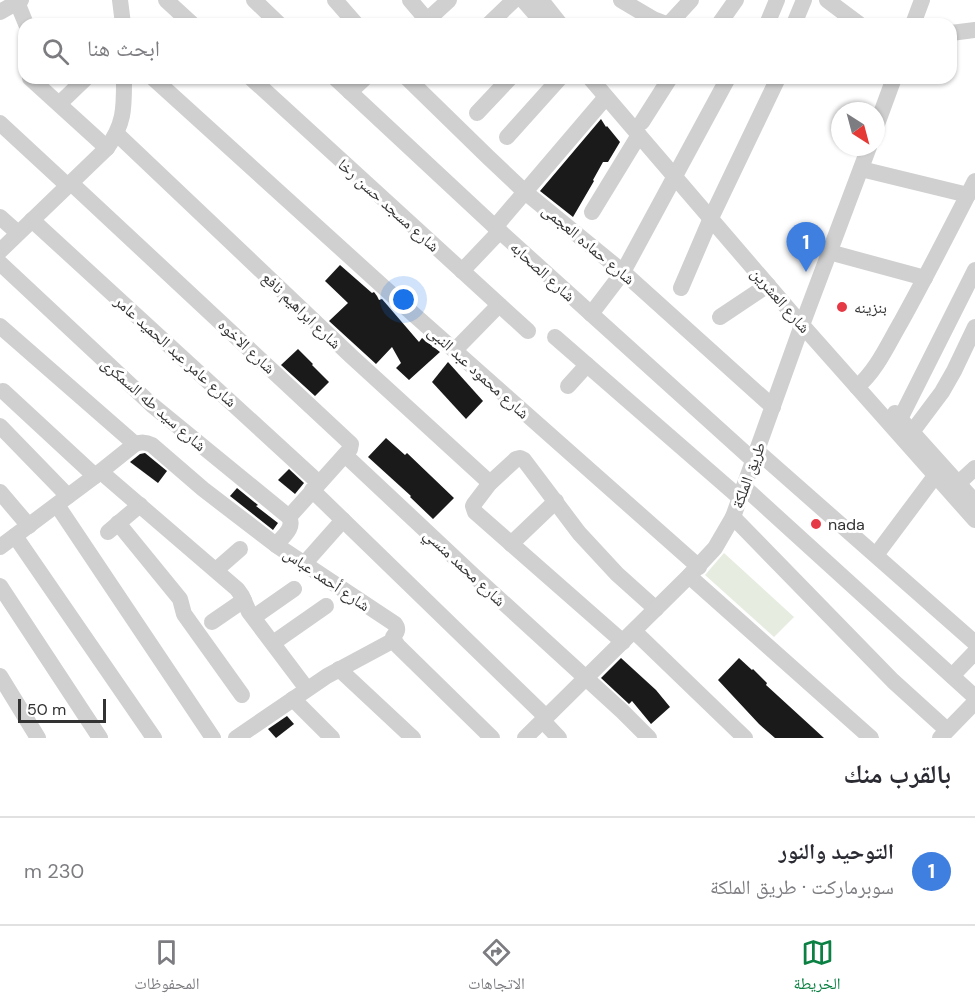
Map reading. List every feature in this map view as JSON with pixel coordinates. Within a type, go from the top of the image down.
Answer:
[{"type":"street","points":[[120,0],[122,18]]},
{"type":"street","points":[[166,0],[186,18]]},
{"type":"street","points":[[254,0],[273,18]]},
{"type":"street","points":[[335,0],[351,18]]},
{"type":"street","points":[[410,0],[422,18]]},
{"type":"street","points":[[429,18],[449,0]]},
{"type":"street","points":[[495,18],[514,0]]},
{"type":"street","points":[[523,0],[539,18]]},
{"type":"street","points":[[541,0],[555,18]]},
{"type":"street","points":[[666,18],[691,0]]},
{"type":"street","points":[[723,18],[736,0]]},
{"type":"street","points":[[770,18],[777,0]]},
{"type":"street","points":[[796,18],[804,0]]},
{"type":"street","points":[[827,0],[846,18]]},
{"type":"street","points":[[0,12],[19,1],[24,18]]},
{"type":"street","points":[[631,2],[652,18]]},
{"type":"street","points":[[914,18],[918,2]]},
{"type":"street","points":[[957,32],[975,30]]},
{"type":"street","points":[[37,84],[107,148]]},
{"type":"street","points":[[59,104],[80,84]]},
{"type":"street","points":[[0,251],[107,148],[117,134],[122,119],[124,84]]},
{"type":"street","name":"شارع محمود عبد النبى","points":[[160,84],[455,350],[871,738]]},
{"type":"street","name":"شارع مسجد حسن رخا","points":[[258,84],[528,332]]},
{"type":"street","name":"شارع الصحابه","points":[[341,84],[591,314],[755,456],[876,555],[975,643]]},
{"type":"street","points":[[350,92],[359,84]]},
{"type":"street","name":"شارع حماده العجمى","points":[[413,84],[525,192],[623,272],[773,407]]},
{"type":"street","points":[[477,113],[504,84]]},
{"type":"street","points":[[507,137],[555,84]]},
{"type":"street","name":"شارع العشرين","points":[[603,84],[606,97],[641,129]]},
{"type":"street","name":"شارع العشرين","points":[[607,84],[641,129],[861,384],[935,476],[975,502]]},
{"type":"street","points":[[592,212],[667,84]]},
{"type":"street","points":[[591,314],[623,272],[725,84]]},
{"type":"street","points":[[681,288],[713,213],[775,84]]},
{"type":"street","points":[[885,103],[892,84]]},
{"type":"street","points":[[462,271],[525,192],[606,97]]},
{"type":"street","points":[[0,123],[69,184]]},
{"type":"street","name":"شارع ابراهيم نافع","points":[[117,134],[342,347],[490,483]]},
{"type":"street","name":"طريق الملكة","points":[[525,738],[694,572],[715,548],[733,517],[866,156]]},
{"type":"street","points":[[861,169],[971,188],[925,278],[877,364],[861,384]]},
{"type":"street","name":"شارع الاخوه","points":[[69,184],[350,442],[351,447],[345,454]]},
{"type":"street","name":"شارع العشرين","points":[[713,213],[768,285],[804,319]]},
{"type":"street","points":[[0,217],[18,233]]},
{"type":"street","name":"شارع عامر عبد الحميد عامر","points":[[32,220],[316,486],[343,520],[544,719],[560,738]]},
{"type":"street","points":[[829,252],[925,278]]},
{"type":"street","name":"شارع سيد طه السمكرى","points":[[0,263],[152,405],[289,517]]},
{"type":"street","points":[[900,419],[975,270]]},
{"type":"street","points":[[720,317],[768,285]]},
{"type":"street","points":[[455,350],[499,305]]},
{"type":"street","points":[[0,326],[135,444],[0,547]]},
{"type":"street","points":[[912,432],[942,392],[975,327]]},
{"type":"street","points":[[555,337],[742,492],[975,697]]},
{"type":"street","points":[[568,386],[587,365]]},
{"type":"street","name":"شارع العشرين","points":[[861,384],[912,432],[975,520]]},
{"type":"street","points":[[3,391],[98,474],[140,505],[240,593],[254,617],[307,689]]},
{"type":"street","points":[[0,426],[63,501],[213,738]]},
{"type":"street","name":"شارع أحمد عباس","points":[[135,444],[141,442],[152,445],[203,489],[276,545],[395,624],[397,631],[393,637],[398,646],[492,738]]},
{"type":"street","points":[[276,545],[291,527],[289,517],[345,454]]},
{"type":"street","name":"شارع محمد منسي","points":[[345,454],[649,738]]},
{"type":"street","points":[[656,609],[597,554],[524,460],[516,459],[490,483],[474,504],[475,512],[511,544],[628,636],[745,738]]},
{"type":"street","points":[[954,488],[975,468]]},
{"type":"street","points":[[876,555],[935,476]]},
{"type":"street","points":[[0,492],[22,531],[154,738]]},
{"type":"street","points":[[511,544],[556,501]]},
{"type":"street","points":[[140,505],[113,527],[180,599],[184,614],[242,696]]},
{"type":"street","points":[[733,517],[943,734],[975,702]]},
{"type":"street","points":[[304,564],[343,520]]},
{"type":"street","points":[[216,570],[240,549]]},
{"type":"street","points":[[0,586],[100,738]]},
{"type":"street","points":[[254,617],[294,589]]},
{"type":"street","points":[[212,622],[244,600]]},
{"type":"street","points":[[273,643],[326,606]]},
{"type":"street","points":[[236,738],[339,669],[394,640]]},
{"type":"street","points":[[952,676],[975,652]]},
{"type":"street","points":[[339,669],[414,738]]},
{"type":"street","points":[[0,676],[38,738]]},
{"type":"street","points":[[293,699],[332,738]]},
{"type":"shaded area","points":[[724,553],[794,617],[774,637],[705,575]]},
{"type":"building","points":[[601,119],[620,142],[608,162],[603,162],[573,217],[540,191]]},
{"type":"building","points":[[340,265],[372,293],[374,292],[379,300],[382,299],[419,342],[422,338],[440,352],[409,380],[396,368],[401,363],[392,347],[376,364],[329,321],[348,303],[325,281]]},
{"type":"building","points":[[298,349],[329,382],[315,396],[281,365]]},
{"type":"building","points":[[448,362],[483,401],[466,419],[432,382]]},
{"type":"building","points":[[386,438],[405,455],[407,453],[454,498],[433,519],[368,457]]},
{"type":"building","points":[[145,453],[167,471],[158,483],[130,462]]},
{"type":"building","points":[[289,469],[304,483],[295,494],[278,480]]},
{"type":"building","points":[[237,488],[278,523],[273,530],[230,496]]},
{"type":"building","points":[[621,658],[656,690],[670,707],[651,724],[632,701],[629,704],[601,678]]},
{"type":"building","points":[[739,658],[824,738],[775,738],[759,724],[718,680]]},
{"type":"building","points":[[287,716],[294,724],[276,738],[268,729]]},
{"type":"place","name":"التوحيد والنور","points":[[806,272]]},
{"type":"place","name":"بنزينه","points":[[842,307]]},
{"type":"place","name":"nada","points":[[816,524]]}]
